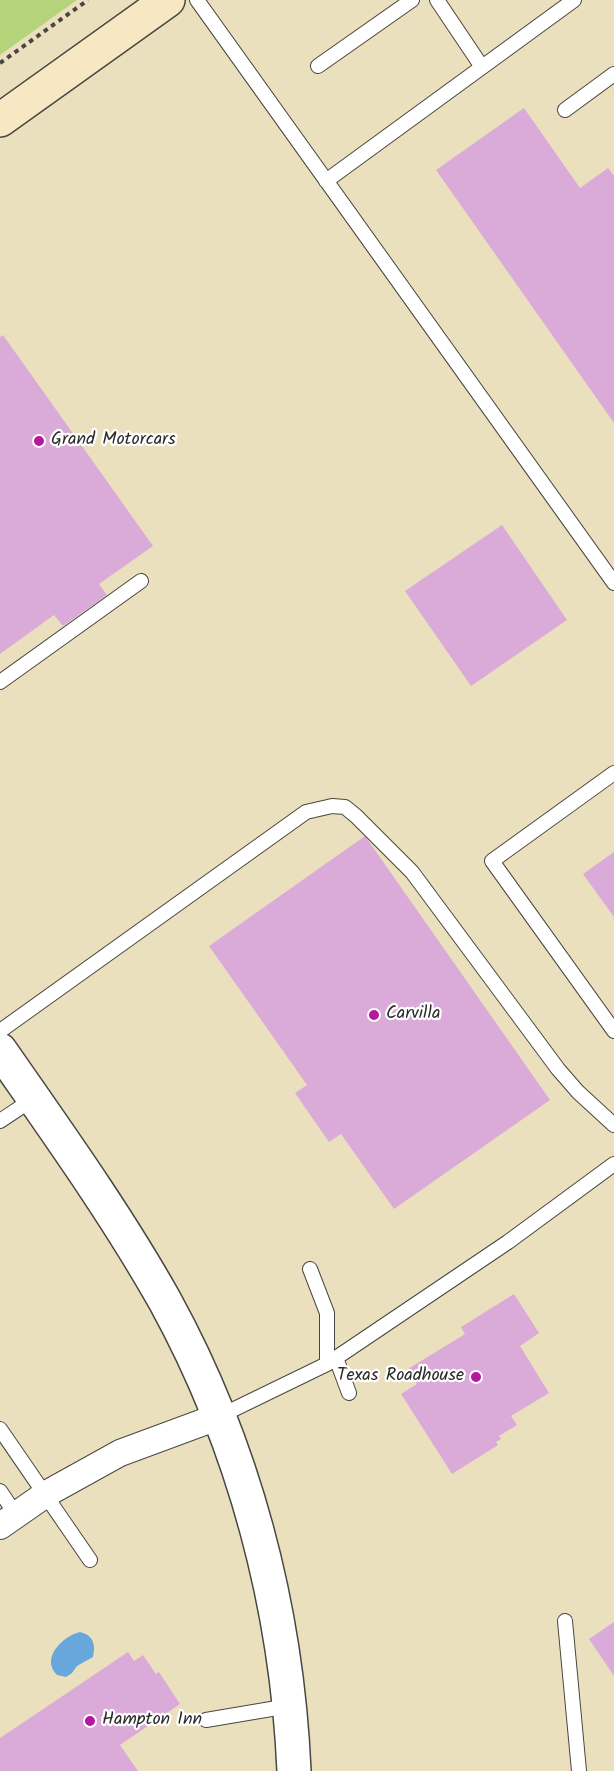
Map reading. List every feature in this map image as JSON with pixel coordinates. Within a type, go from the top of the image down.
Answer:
[{"type":"main road","points":[[0,120],[168,0]]},
{"type":"street","points":[[0,1050],[104,1202],[164,1301],[192,1354],[220,1416],[260,1541],[275,1613],[289,1706],[294,1771]]},
{"type":"street","points":[[8,1520],[46,1494],[120,1453],[220,1416]]},
{"type":"lane","points":[[196,0],[614,583]]},
{"type":"lane","points":[[318,66],[412,0]]},
{"type":"lane","points":[[437,0],[482,67]]},
{"type":"lane","points":[[326,181],[574,0]]},
{"type":"lane","points":[[566,110],[614,74]]},
{"type":"lane","points":[[0,682],[141,581]]},
{"type":"lane","points":[[614,773],[492,861],[614,1031]]},
{"type":"lane","points":[[0,1031],[306,812],[332,806],[345,807],[412,872],[558,1069],[578,1092],[614,1125]]},
{"type":"lane","points":[[0,1121],[33,1099]]},
{"type":"lane","points":[[220,1416],[332,1361],[508,1242],[614,1164]]},
{"type":"lane","points":[[310,1269],[327,1312],[332,1361],[349,1393]]},
{"type":"lane","points":[[0,1429],[90,1560]]},
{"type":"lane","points":[[0,1491],[8,1520]]},
{"type":"lane","points":[[565,1621],[579,1771]]},
{"type":"lane","points":[[206,1720],[289,1706]]},
{"type":"path","points":[[0,63],[88,0]]},
{"type":"green space","points":[[0,0],[77,0],[0,55]]},
{"type":"water","points":[[80,1632],[91,1638],[94,1648],[93,1657],[77,1666],[66,1677],[57,1675],[52,1668],[52,1655],[67,1638]]},
{"type":"building","points":[[524,108],[580,188],[608,168],[614,176],[614,423],[436,170]]},
{"type":"building","name":"Grand Motorcars","points":[[3,335],[153,546],[99,584],[107,595],[63,626],[54,615],[0,654],[0,337]]},
{"type":"building","points":[[502,525],[567,620],[471,686],[405,591]]},
{"type":"building","name":"Carvilla","points":[[365,836],[550,1100],[394,1209],[341,1134],[329,1142],[295,1093],[307,1085],[209,946]]},
{"type":"building","points":[[614,852],[614,917],[583,874]]},
{"type":"building","name":"Texas Roadhouse","points":[[514,1294],[539,1333],[520,1346],[549,1393],[511,1416],[517,1425],[499,1436],[501,1439],[496,1442],[498,1445],[452,1474],[401,1394],[417,1384],[408,1369],[465,1334],[461,1327]]},
{"type":"building","points":[[614,1622],[614,1676],[589,1639]]},
{"type":"building","name":"Hampton Inn","points":[[128,1652],[134,1661],[143,1655],[156,1674],[159,1672],[180,1704],[120,1745],[138,1771],[0,1771],[0,1738]]},
{"type":"place","name":"Grand Motorcars","points":[[39,441]]},
{"type":"place","name":"Carvilla","points":[[374,1015]]},
{"type":"place","name":"Texas Roadhouse","points":[[476,1377]]},
{"type":"place","name":"Hampton Inn","points":[[90,1721]]}]
